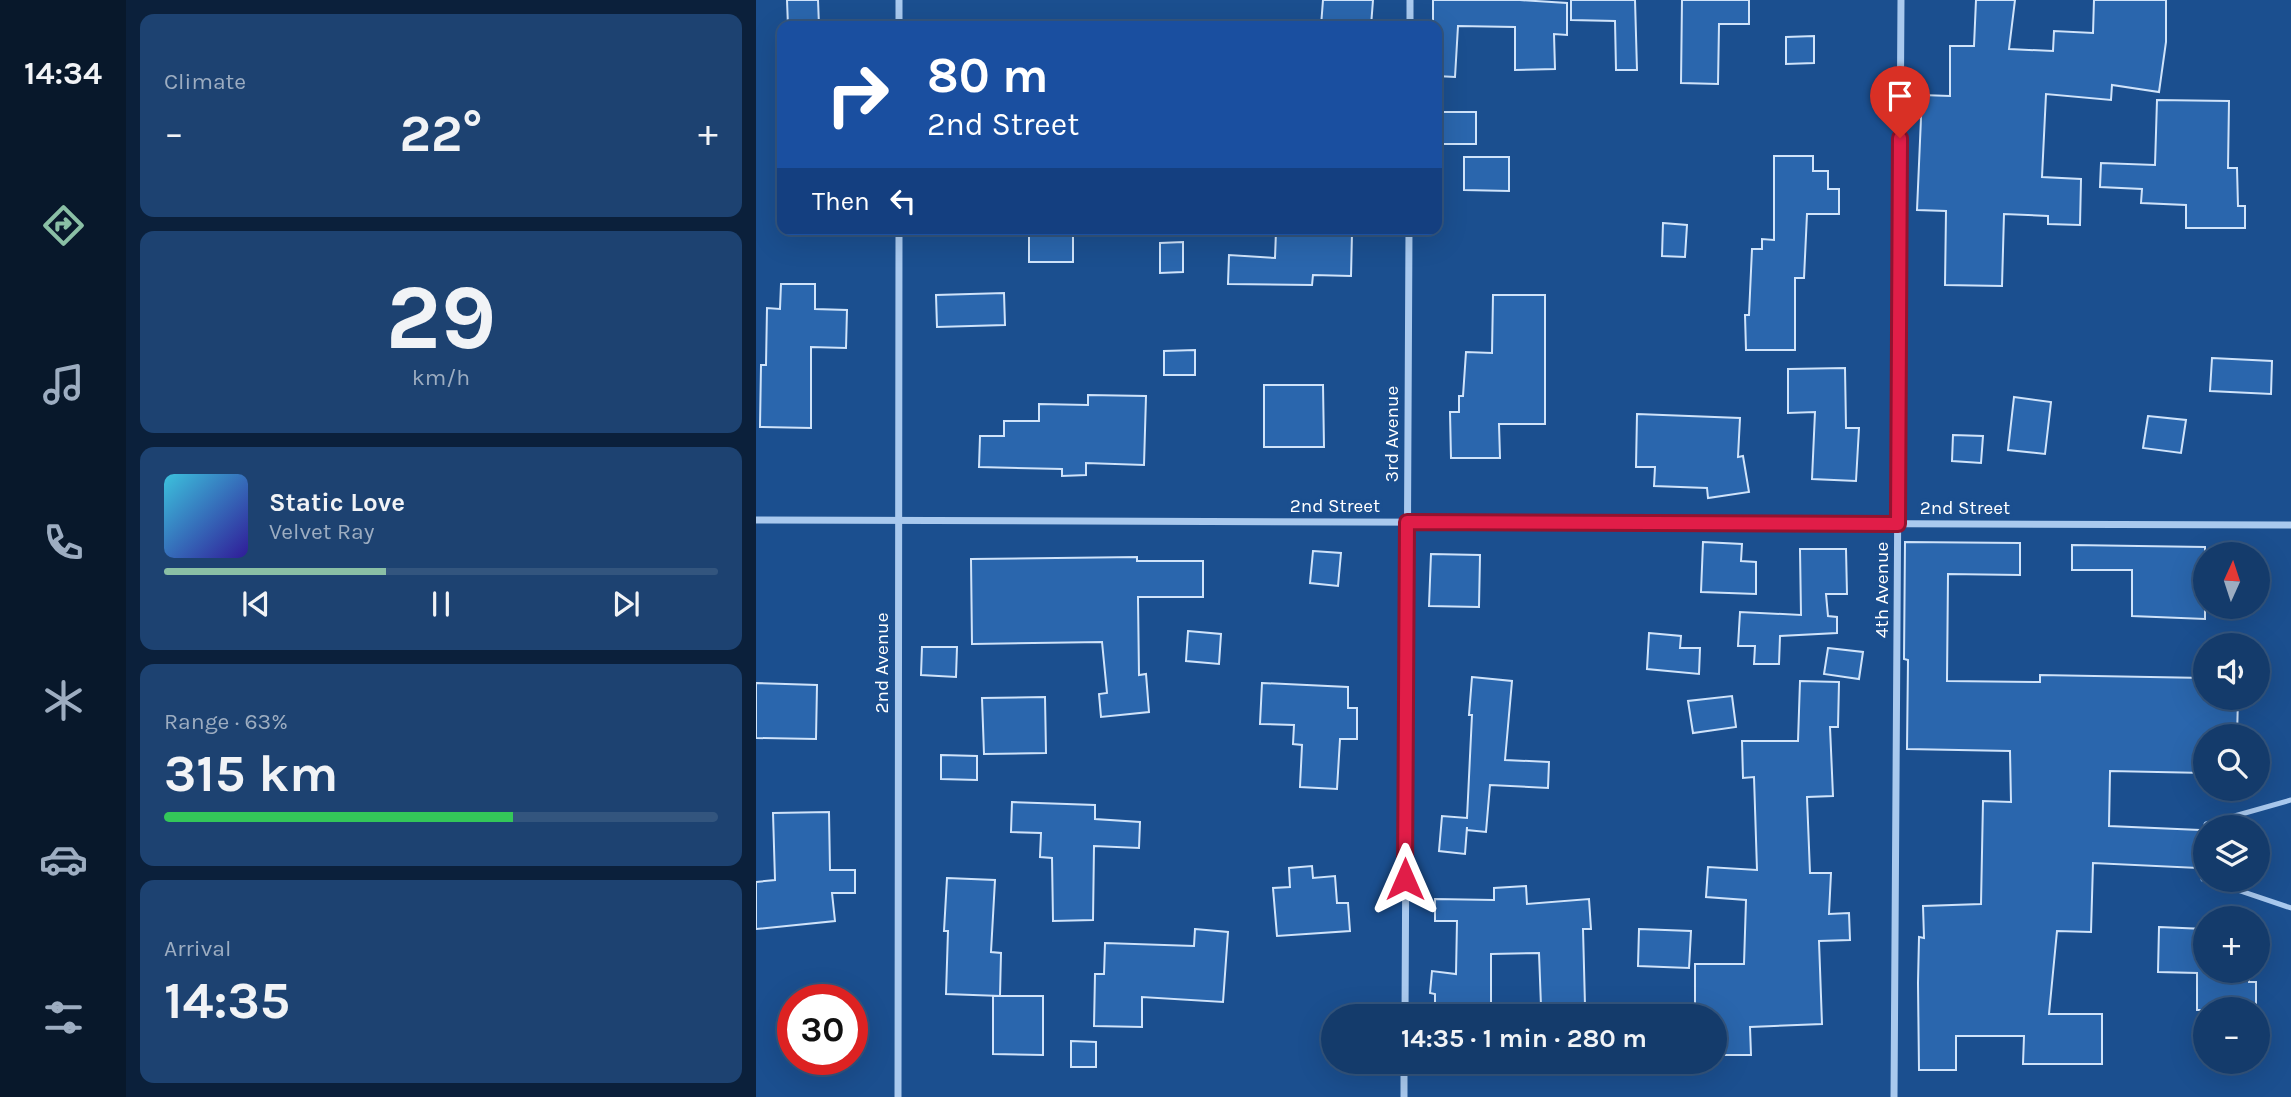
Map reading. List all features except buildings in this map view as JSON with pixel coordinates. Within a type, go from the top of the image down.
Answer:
[{"type":"street","points":[[899,0],[899,21]]},
{"type":"street","points":[[1410,0],[1410,21]]},
{"type":"street","name":"4th Avenue","points":[[1894,1097],[1901,0]]},
{"type":"street","name":"2nd Avenue","points":[[898,1097],[899,235]]},
{"type":"street","name":"3rd Avenue","points":[[1405,1004],[1409,235]]},
{"type":"street","name":"2nd Street","points":[[756,520],[2291,524]]},
{"type":"street","points":[[1404,1074],[1404,1097]]},
{"type":"lane","points":[[2238,815],[2291,800]]},
{"type":"lane","points":[[2242,892],[2291,908]]},
{"type":"route","points":[[1405,879],[1407,522],[1898,524],[1900,138]]}]
